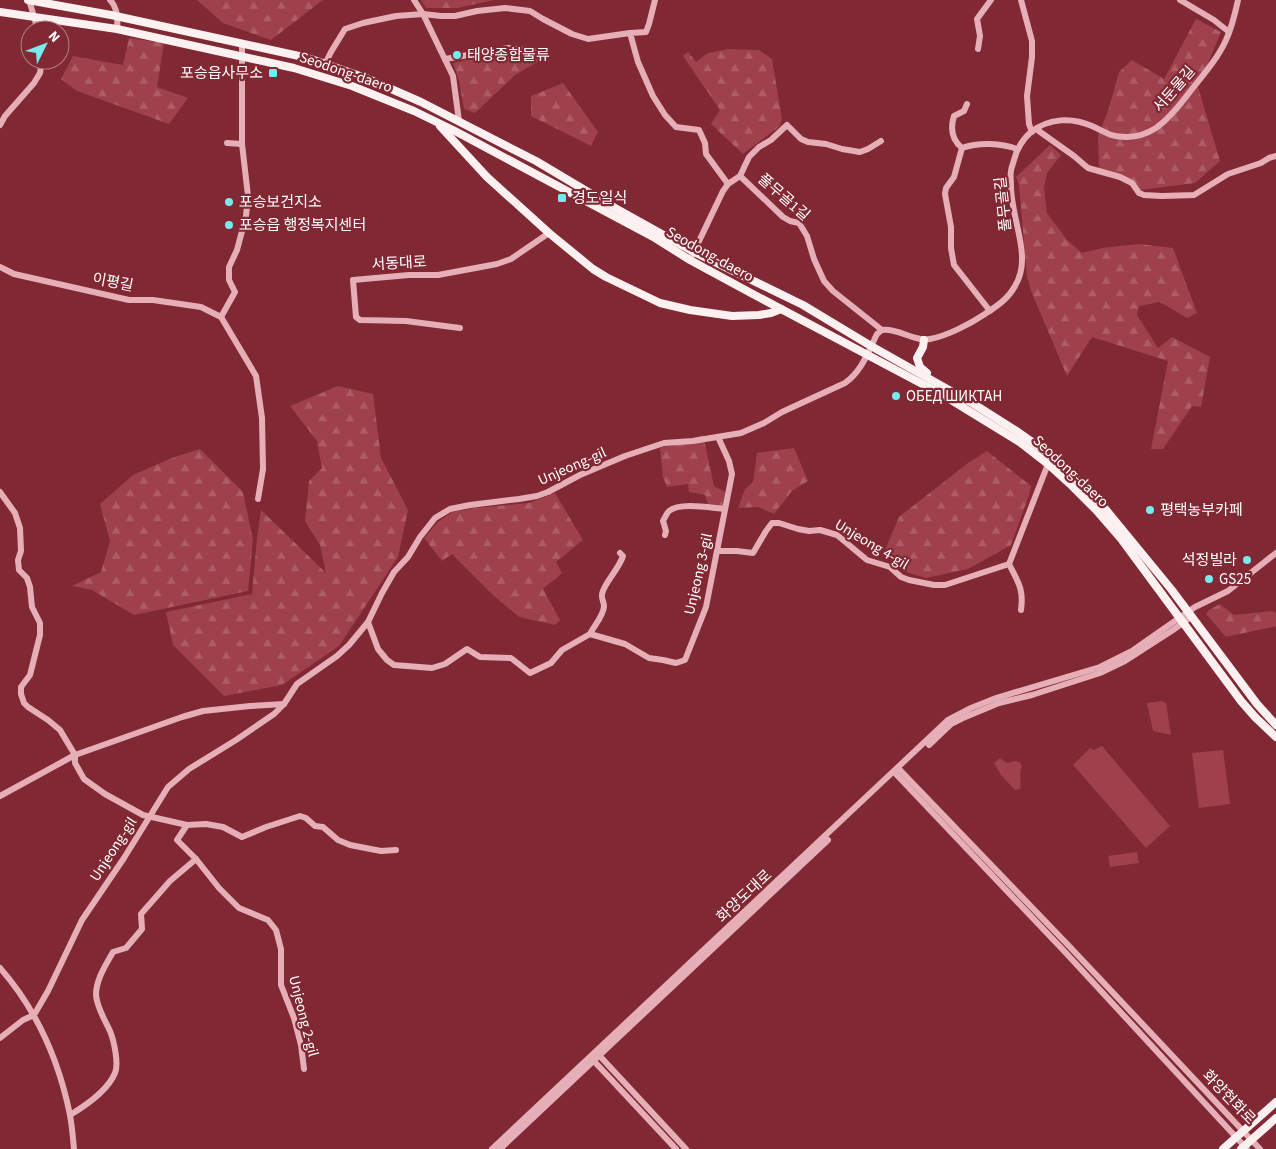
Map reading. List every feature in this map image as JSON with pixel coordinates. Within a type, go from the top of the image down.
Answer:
[{"type":"main road","name":"Seodong-daero","points":[[29,0],[118,16],[308,58],[376,82],[421,102],[536,161],[694,252],[803,305],[931,379],[1018,432],[1066,469],[1086,488],[1171,589],[1257,704],[1276,724]]},
{"type":"main road","name":"Seodong-daero","points":[[0,12],[117,30],[294,68],[352,86],[414,111],[655,238],[690,260],[943,395],[1021,443],[1048,464],[1096,510],[1122,540],[1241,701],[1276,738]]},
{"type":"main road","points":[[437,122],[487,177],[550,233],[606,277],[660,303],[690,310],[732,316],[759,315],[771,313],[781,308]]},
{"type":"main road","points":[[924,340],[923,347],[916,358],[920,367],[931,379]]},
{"type":"main road","points":[[1223,1149],[1276,1102]]},
{"type":"main road","points":[[1244,1148],[1276,1118]]},
{"type":"street","points":[[29,0],[35,20]]},
{"type":"street","points":[[110,0],[114,4],[118,16],[117,30]]},
{"type":"street","points":[[414,0],[423,14],[453,76],[459,121]]},
{"type":"street","points":[[325,64],[345,29],[396,16],[423,14],[455,16],[505,8],[530,11],[572,34],[588,38],[646,32],[655,0]]},
{"type":"street","points":[[978,49],[980,36],[977,19],[991,0]]},
{"type":"street","points":[[1020,0],[1032,42],[1027,96],[1029,124],[1034,130],[1074,156],[1088,168],[1120,177],[1132,184],[1144,196],[1194,196],[1228,174],[1276,156]]},
{"type":"street","points":[[1180,0],[1214,20],[1229,32]]},
{"type":"street","name":"서둔물길","points":[[1034,130],[1055,120],[1076,121],[1111,136],[1130,138],[1145,134],[1156,127],[1176,109],[1209,68],[1226,41],[1238,0]]},
{"type":"street","points":[[630,33],[638,62],[653,96],[665,116],[676,127],[699,130],[706,142],[706,154],[728,184]]},
{"type":"street","points":[[242,44],[242,144],[248,196],[246,216],[237,250],[229,267],[229,280],[235,292],[221,317],[256,376],[262,418],[263,469],[258,498]]},
{"type":"street","points":[[445,59],[508,48],[537,51]]},
{"type":"street","points":[[0,125],[5,116],[34,83],[41,70]]},
{"type":"street","points":[[962,148],[953,138],[952,124],[954,116],[964,111],[967,104]]},
{"type":"street","name":"풀무골1길","points":[[690,260],[728,184],[740,176],[749,158],[759,146],[771,140],[787,125],[808,142],[826,144],[842,149],[860,152],[882,141]]},
{"type":"street","name":"풀무골길","points":[[924,340],[938,337],[990,311],[1008,297],[1020,277],[1022,265],[1021,248],[1012,202],[1010,172],[1021,142],[1034,130]]},
{"type":"street","points":[[227,143],[242,144]]},
{"type":"street","points":[[962,148],[972,144],[1010,146],[1017,149]]},
{"type":"street","points":[[962,148],[954,177],[944,194],[951,227],[951,248],[954,265],[990,311]]},
{"type":"street","name":"풀무골1길","points":[[740,176],[783,217],[799,223],[807,236],[814,259],[824,281],[833,291],[882,330]]},
{"type":"street","name":"서동대로","points":[[460,328],[406,321],[360,320],[356,317],[354,280],[409,275],[438,275],[498,264],[511,259],[550,233]]},
{"type":"street","name":"이평길","points":[[0,267],[14,274],[129,300],[153,300],[201,307],[221,317]]},
{"type":"street","points":[[871,346],[877,334],[882,330],[892,330],[924,340]]},
{"type":"street","name":"Unjeong-gil","points":[[0,1038],[23,1020],[34,1015],[52,983],[82,920],[124,858],[168,787],[189,769],[274,714],[284,704],[297,684],[349,645],[368,622],[394,572],[408,557],[420,537],[435,518],[450,509],[470,504],[519,500],[537,496],[589,471],[664,443],[694,441],[741,433],[764,423],[782,412],[845,384],[859,371],[871,346]]},
{"type":"street","name":"Unjeong 3-gil","points":[[590,634],[625,644],[649,658],[676,663],[685,660],[706,607],[732,474],[729,461],[718,437]]},
{"type":"street","points":[[1021,610],[1022,588],[1009,564],[1048,464]]},
{"type":"street","points":[[0,492],[15,514],[20,528],[21,551],[18,560],[19,570],[27,578],[30,586],[32,607],[40,623],[40,635],[30,675],[21,687],[21,694],[24,703],[28,707],[60,730],[75,755],[75,763],[84,779],[105,794],[149,817],[187,825],[206,824],[224,827],[242,837],[300,816],[306,818],[315,826],[323,827],[338,840],[350,845],[381,851],[396,850]]},
{"type":"street","points":[[665,535],[663,521],[667,512],[674,508],[694,506],[724,509]]},
{"type":"street","name":"Unjeong 4-gil","points":[[718,552],[737,551],[753,553],[772,523],[779,522],[798,529],[820,530],[837,535],[867,560],[890,567],[901,577],[909,580],[945,585],[1009,564]]},
{"type":"street","points":[[368,622],[378,648],[387,660],[394,665],[432,668],[445,664],[467,649],[480,657],[511,658],[530,673],[551,663],[562,650],[590,634],[603,612],[604,606],[601,596],[621,562],[623,556],[620,553]]},
{"type":"street","points":[[1190,614],[1195,607],[1228,591],[1276,554]]},
{"type":"street","name":"화양도대로","points":[[492,1149],[598,1054],[897,772],[951,724],[999,703],[1100,667],[1190,614]]},
{"type":"street","points":[[0,796],[75,755],[203,711],[284,704]]},
{"type":"street","name":"화양현화로","points":[[897,772],[1180,1063],[1260,1149]]},
{"type":"street","name":"화양현화로","points":[[897,772],[1174,1069],[1244,1148]]},
{"type":"street","name":"Unjeong 2-gil","points":[[187,825],[177,840],[239,908],[268,920],[276,930],[281,949],[281,985],[294,1018],[301,1045],[304,1069]]},
{"type":"street","points":[[70,1115],[102,1091],[115,1074],[114,1046],[96,997],[102,971],[113,952],[126,948],[142,929],[142,914],[170,881],[196,859]]},
{"type":"street","points":[[0,968],[34,1015],[50,1047],[70,1115],[74,1149]]},
{"type":"street","points":[[598,1054],[686,1149]]},
{"type":"street","points":[[592,1059],[676,1149]]},
{"type":"street","name":"화양도대로","points":[[500,1149],[592,1059]]},
{"type":"green space","points":[[197,0],[323,0],[271,40],[223,23]]},
{"type":"green space","points":[[421,0],[494,0],[458,8],[426,8]]},
{"type":"green space","points":[[1196,19],[1221,32],[1198,87],[1220,161],[1195,183],[1140,190],[1099,169],[1098,135],[1108,111],[1119,72],[1132,60],[1164,79]]},
{"type":"green space","points":[[129,38],[164,43],[157,87],[188,98],[169,124],[77,91],[61,79],[66,70],[70,70],[70,62],[73,56],[123,65]]},
{"type":"green space","points":[[728,49],[759,50],[772,59],[782,119],[780,126],[743,154],[711,124],[720,110],[683,56],[688,52],[696,62],[708,53]]},
{"type":"green space","points":[[508,52],[541,55],[541,60],[515,75],[475,113],[464,109],[459,81],[453,63]]},
{"type":"green space","points":[[563,83],[598,132],[591,146],[531,116],[531,96]]},
{"type":"green space","points":[[1050,145],[1061,155],[1047,173],[1044,188],[1047,213],[1067,240],[1082,253],[1102,248],[1139,244],[1173,248],[1197,313],[1187,318],[1160,302],[1139,306],[1137,315],[1158,348],[1172,337],[1210,357],[1201,407],[1192,406],[1163,449],[1151,449],[1168,361],[1092,337],[1067,376],[1031,291],[1027,276],[1019,185],[1016,177]]},
{"type":"green space","points":[[338,386],[373,394],[381,458],[408,510],[398,557],[339,646],[282,685],[224,696],[173,645],[166,612],[252,594],[261,510],[326,573],[320,545],[305,521],[309,481],[322,468],[317,441],[290,406]]},
{"type":"green space","points":[[703,435],[714,486],[725,492],[723,507],[708,504],[705,495],[689,492],[688,484],[667,487],[663,477],[660,448]]},
{"type":"green space","points":[[794,448],[808,481],[792,491],[774,514],[758,507],[738,508],[745,489],[753,482],[757,453]]},
{"type":"green space","points":[[200,449],[243,492],[253,540],[248,591],[134,615],[92,590],[72,586],[101,572],[110,541],[100,504],[133,475],[172,458]]},
{"type":"green space","points":[[987,451],[1031,486],[1011,545],[968,569],[926,578],[909,573],[894,560],[883,555],[899,517],[968,463]]},
{"type":"green space","points":[[555,493],[583,540],[556,562],[562,573],[543,589],[560,620],[555,625],[519,617],[493,595],[452,554],[442,561],[424,538],[438,522],[452,512],[529,503]]},
{"type":"green space","points":[[1220,604],[1234,615],[1273,611],[1276,613],[1276,626],[1226,637],[1206,614],[1209,610]]},
{"type":"green space","points":[[1162,701],[1166,703],[1171,735],[1153,731],[1147,703]]},
{"type":"green space","points":[[1102,746],[1170,826],[1146,848],[1073,765],[1090,748],[1094,750]]},
{"type":"green space","points":[[1223,750],[1230,804],[1199,808],[1192,753]]},
{"type":"green space","points":[[1000,758],[1007,763],[1020,762],[1022,767],[1020,772],[1020,789],[1015,790],[1001,775],[994,763]]},
{"type":"green space","points":[[1137,852],[1139,863],[1110,867],[1108,856]]},
{"type":"place","name":"태양종합물류","points":[[457,55]]},
{"type":"place","name":"포승읍사무소","points":[[273,73]]},
{"type":"place","name":"경도일식","points":[[562,198]]},
{"type":"place","name":"포승보건지소","points":[[229,202]]},
{"type":"place","name":"포승읍 행정복지센터","points":[[229,225]]},
{"type":"place","name":"ОБЕД ШИКТАН","points":[[896,396]]},
{"type":"place","name":"평택농부카페","points":[[1150,510]]},
{"type":"place","name":"석정빌라","points":[[1247,560]]},
{"type":"place","name":"GS25","points":[[1209,579]]}]
